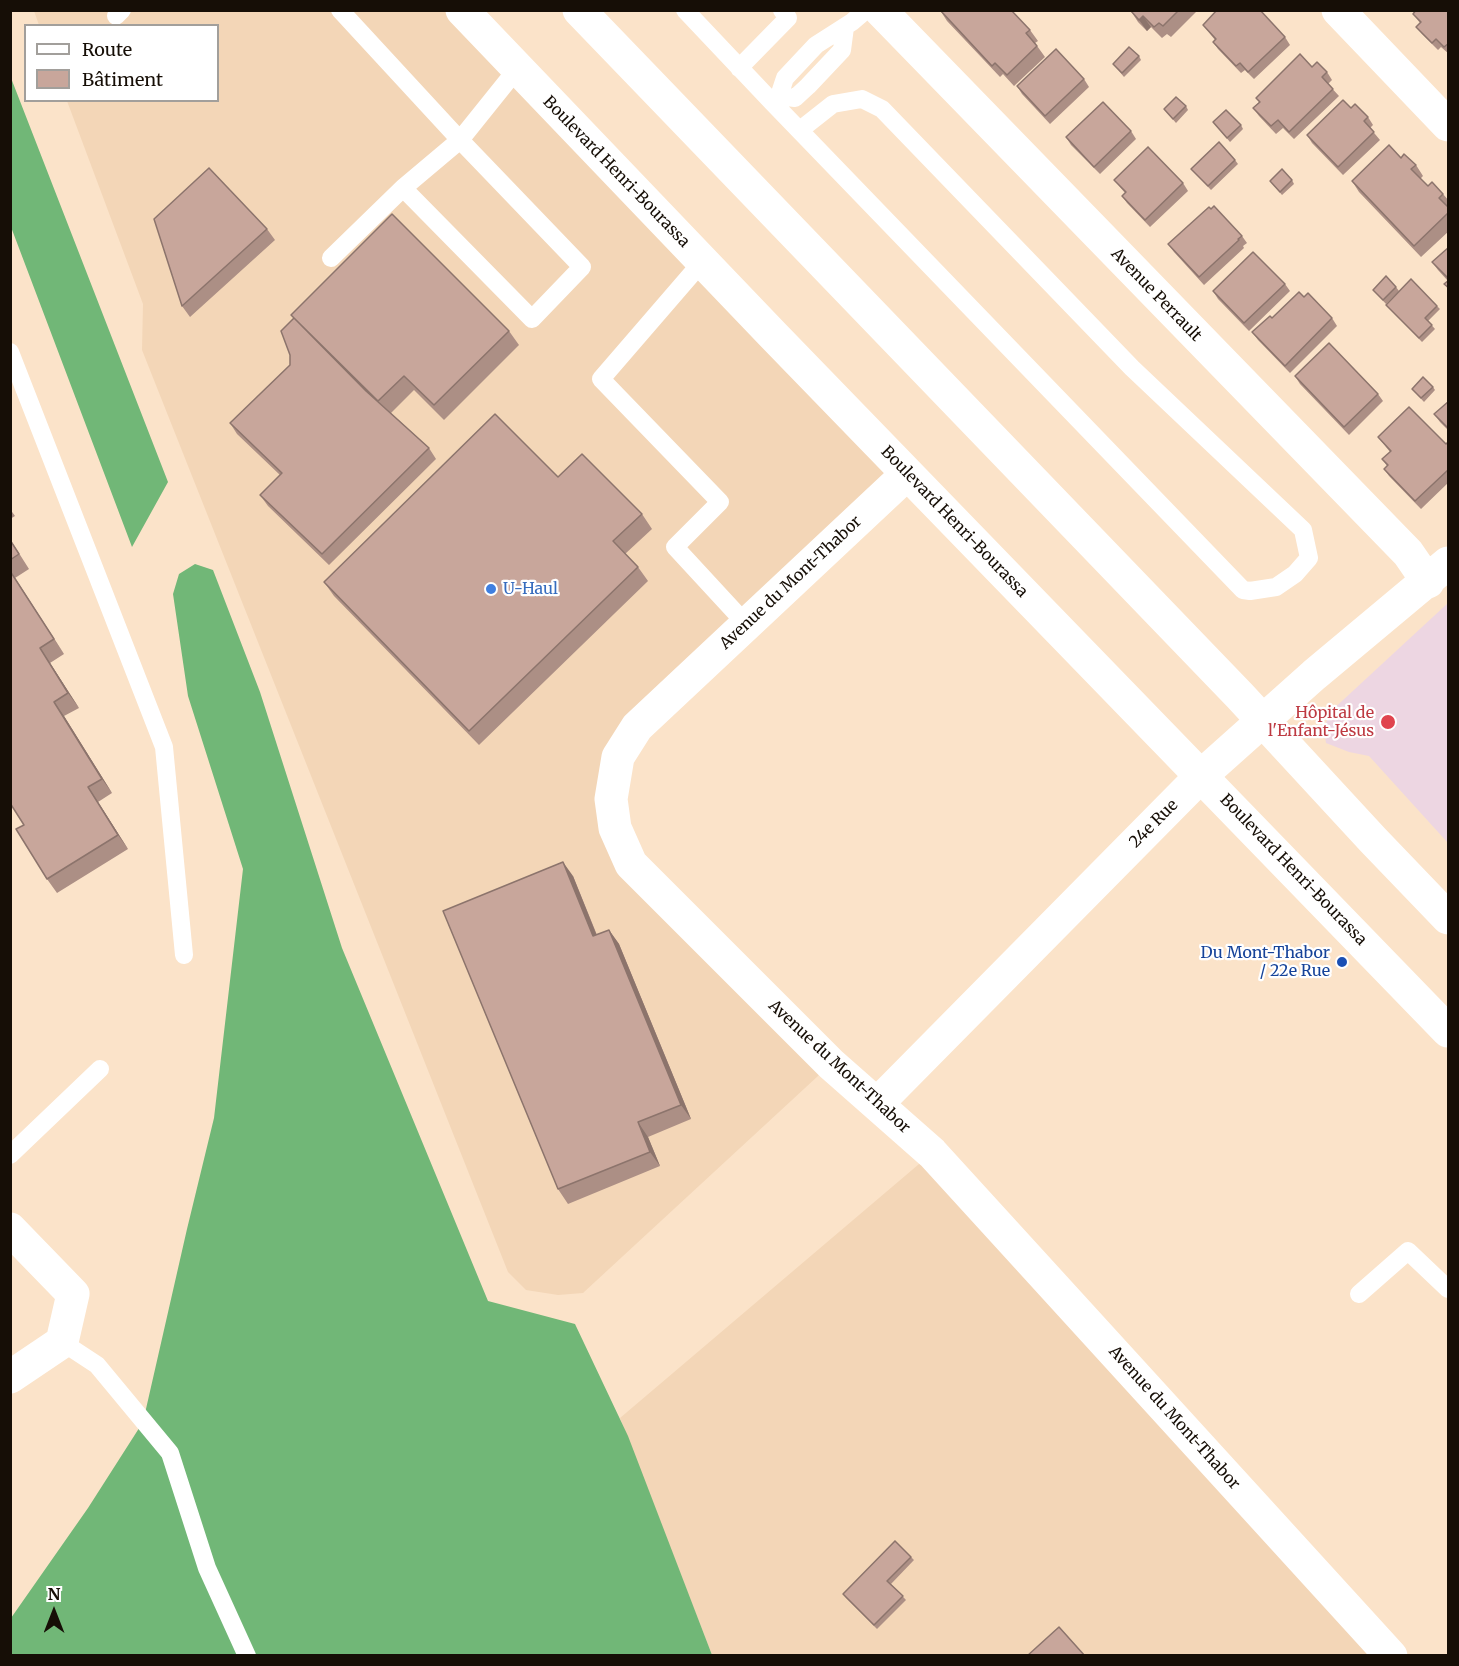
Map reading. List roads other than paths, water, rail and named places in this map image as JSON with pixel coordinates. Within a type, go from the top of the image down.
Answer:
[{"type":"street","name":"Boulevard Henri-Bourassa","points":[[462,10],[702,262],[1449,1031]]},
{"type":"street","points":[[579,10],[1263,721],[1449,918]]},
{"type":"street","name":"Avenue Perrault","points":[[880,10],[1408,553],[1438,572]]},
{"type":"street","points":[[1338,10],[1449,125]]},
{"type":"street","name":"Avenue du Mont-Thabor","points":[[907,474],[637,727],[618,757],[611,799],[615,828],[631,864],[831,1064],[932,1153],[1391,1656]]},
{"type":"street","name":"24e Rue","points":[[878,1104],[1202,776],[1314,675],[1438,572]]},
{"type":"street","points":[[10,1229],[73,1294],[62,1342],[10,1377]]},
{"type":"lane","points":[[340,10],[582,267],[532,319],[403,188]]},
{"type":"lane","points":[[685,10],[739,68],[775,99],[800,130],[1243,590],[1276,587],[1295,574],[1309,558],[1303,530],[1132,368],[882,109],[862,99],[833,104],[800,130]]},
{"type":"lane","points":[[739,68],[788,18],[782,10]]},
{"type":"lane","points":[[775,99],[785,78],[816,45],[845,27],[866,10]]},
{"type":"lane","points":[[331,258],[403,188],[460,140],[517,69]]},
{"type":"lane","points":[[702,262],[601,379],[720,502],[675,547],[747,625]]},
{"type":"lane","points":[[12,360],[164,747],[183,955]]},
{"type":"lane","points":[[10,1155],[100,1069]]},
{"type":"lane","points":[[1359,1294],[1408,1251],[1449,1289]]},
{"type":"lane","points":[[62,1342],[97,1365],[170,1453],[207,1568],[247,1656]]},
{"type":"place","name":"U-Haul","points":[[491,589]]},
{"type":"place","name":"Hôpital de l'Enfant-Jésus","points":[[1388,722]]},
{"type":"place","name":"Du Mont-Thabor / 22e Rue","points":[[1342,962]]}]
